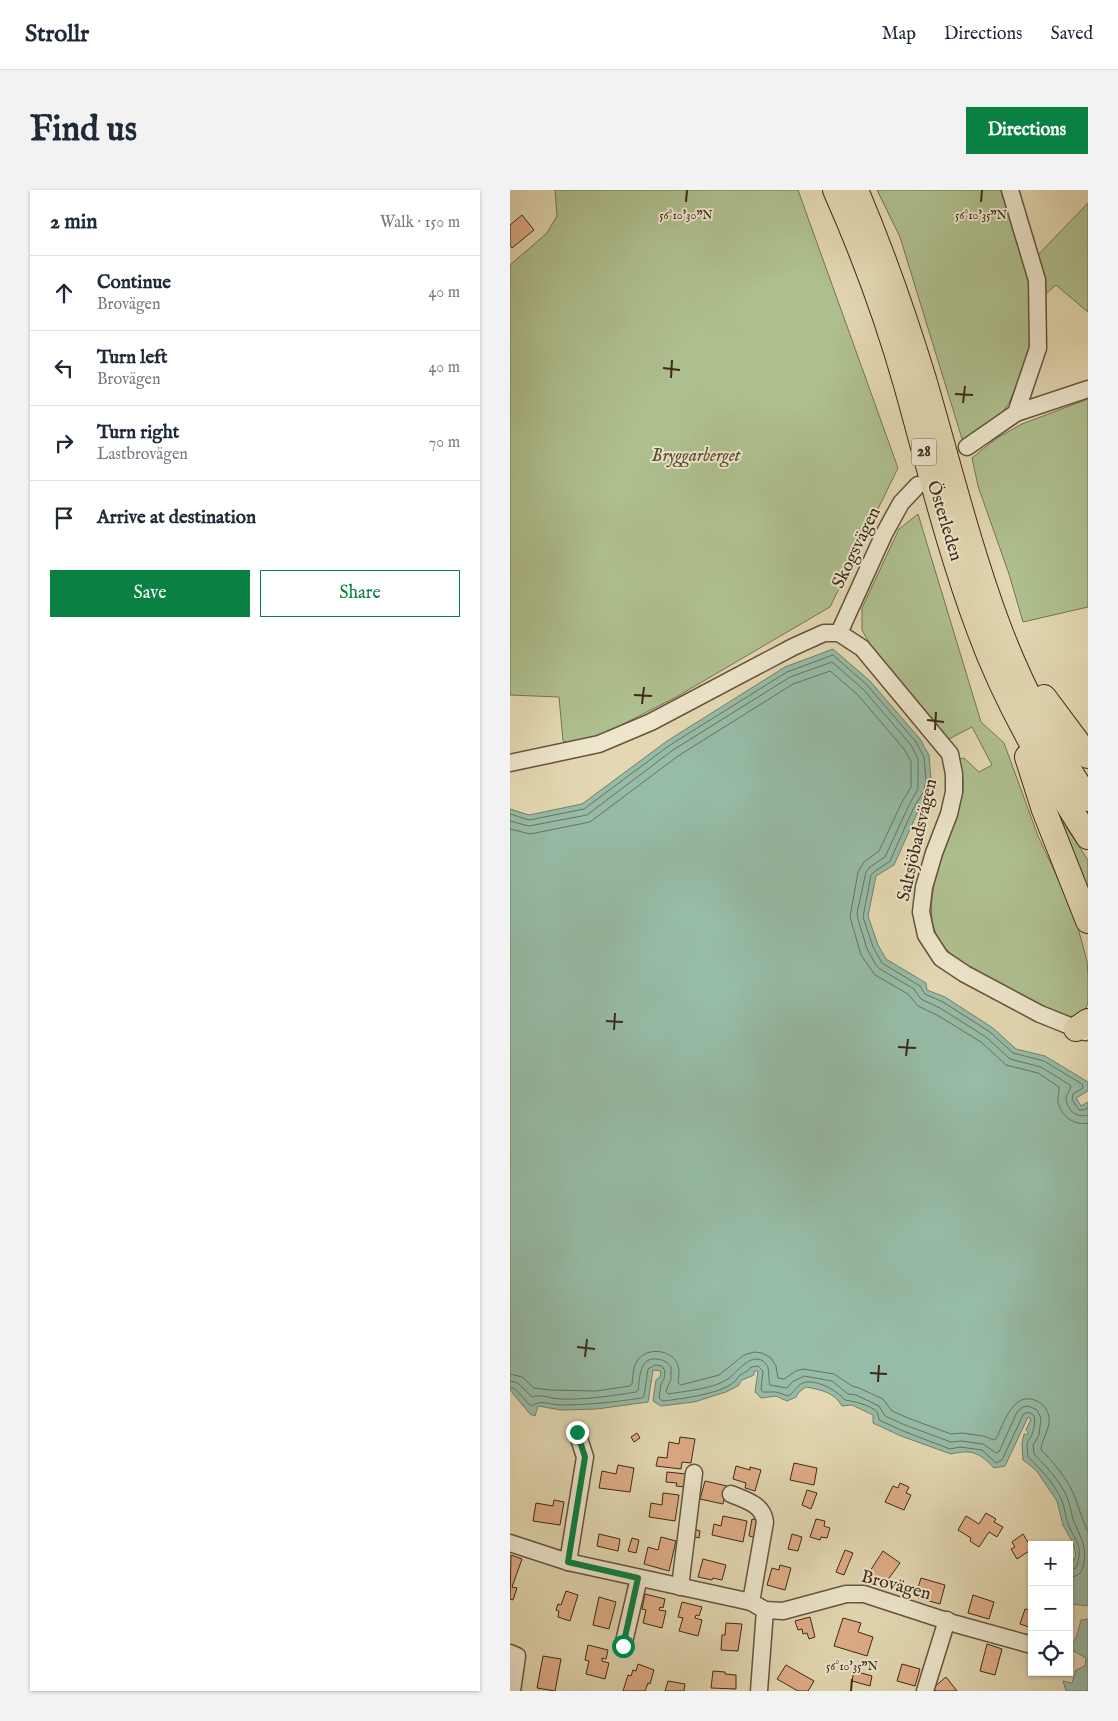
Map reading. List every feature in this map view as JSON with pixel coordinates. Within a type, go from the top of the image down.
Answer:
[{"type":"highway","name":"Österleden","points":[[835,190],[861,251],[892,338],[933,487],[964,590],[980,633],[1015,711],[1049,776],[1088,837]]},
{"type":"highway","name":"Österleden","points":[[856,190],[878,242],[924,378],[968,537],[998,626],[1020,677],[1065,765],[1088,799]]},
{"type":"highway","points":[[998,626],[1054,712],[1088,756]]},
{"type":"highway","points":[[1015,711],[1044,810],[1088,921]]},
{"type":"street","points":[[1010,190],[1036,280],[1038,348],[1016,413]]},
{"type":"street","points":[[967,447],[1016,413],[1088,389]]},
{"type":"street","name":"Skogsvägen","points":[[839,633],[884,534],[902,503],[918,485]]},
{"type":"street","points":[[510,763],[599,744],[651,722],[793,647],[824,633],[839,633]]},
{"type":"street","name":"Saltsjöbadsvägen","points":[[839,633],[862,648],[950,754],[954,774],[954,792],[949,814],[934,852],[924,887],[921,912],[926,936],[941,958],[965,974],[1040,1014],[1084,1028]]},
{"type":"street","points":[[568,1562],[585,1457],[577,1432]]},
{"type":"street","points":[[680,1587],[694,1473]]},
{"type":"street","points":[[731,1494],[749,1501],[760,1508],[764,1514],[765,1522],[751,1602]]},
{"type":"street","points":[[510,1543],[568,1562],[751,1602],[765,1610],[759,1691]]},
{"type":"street","points":[[623,1646],[638,1578]]},
{"type":"street","name":"Brovägen","points":[[765,1610],[783,1610],[846,1594],[864,1594],[1028,1644]]},
{"type":"street","points":[[925,1691],[947,1620]]},
{"type":"street","points":[[510,1653],[518,1656],[512,1691]]},
{"type":"green space","name":"Bryggarberget","points":[[555,190],[798,190],[898,468],[830,607],[678,696],[602,735],[571,743],[563,741],[559,697],[510,695],[510,265],[547,233],[557,216]]},
{"type":"green space","points":[[877,190],[1004,190],[1031,280],[1031,351],[1009,403],[1000,416],[963,442],[900,237]]},
{"type":"green space","points":[[1088,203],[1088,312],[1056,285],[1041,298],[1035,258]]},
{"type":"green space","points":[[1088,399],[1088,607],[1023,622],[1009,574],[978,486],[972,458],[997,438],[1022,424]]},
{"type":"green space","points":[[918,514],[981,722],[1004,743],[1038,836],[1074,913],[1087,961],[1088,975],[1088,1002],[1084,1014],[1076,1019],[1045,1010],[970,968],[949,952],[937,936],[932,918],[932,898],[942,856],[963,792],[959,759],[964,758],[979,772],[992,765],[972,727],[949,739],[871,646],[862,630],[862,608],[899,529]]},
{"type":"green space","points":[[1054,809],[1088,860],[1088,901]]},
{"type":"water","points":[[833,649],[870,681],[920,739],[929,755],[931,780],[929,793],[919,809],[894,865],[876,876],[868,916],[878,945],[886,959],[926,983],[927,990],[945,997],[993,1028],[1016,1049],[1045,1056],[1088,1082],[1088,1091],[1076,1098],[1081,1106],[1088,1102],[1088,1606],[1073,1604],[1073,1561],[1076,1555],[1073,1541],[1063,1525],[1057,1501],[1036,1470],[1023,1460],[1022,1444],[1024,1434],[1027,1435],[1028,1432],[1026,1430],[1031,1419],[1028,1417],[1005,1466],[994,1468],[980,1456],[970,1452],[951,1454],[901,1436],[873,1423],[873,1415],[852,1405],[842,1406],[831,1395],[822,1391],[806,1387],[796,1397],[787,1401],[776,1396],[761,1398],[755,1392],[758,1371],[754,1371],[754,1375],[742,1380],[738,1386],[726,1392],[694,1402],[661,1406],[653,1401],[656,1380],[660,1377],[661,1371],[653,1370],[648,1402],[597,1409],[561,1410],[538,1406],[535,1416],[530,1414],[510,1390],[510,809],[529,815],[582,804],[667,741],[785,667]]},
{"type":"water","points":[[1088,1619],[1088,1691],[1066,1691],[1063,1681],[1072,1683],[1076,1670],[1085,1666],[1086,1658],[1073,1651],[1073,1642],[1076,1638],[1081,1620]]},
{"type":"building","points":[[522,215],[534,230],[512,248],[510,245],[510,225]]},
{"type":"building","points":[[637,1433],[640,1438],[634,1442],[631,1437]]},
{"type":"building","points":[[680,1437],[695,1439],[691,1463],[682,1462],[681,1469],[656,1466],[658,1457],[667,1458],[669,1442],[679,1444]]},
{"type":"building","points":[[794,1463],[817,1468],[814,1485],[790,1480]]},
{"type":"building","points":[[618,1465],[634,1468],[630,1492],[599,1488],[602,1471],[616,1474]]},
{"type":"building","points":[[736,1466],[750,1470],[750,1467],[761,1470],[755,1491],[745,1488],[746,1483],[733,1479]]},
{"type":"building","points":[[667,1472],[686,1474],[685,1487],[676,1486],[677,1483],[666,1482]]},
{"type":"building","points":[[705,1481],[727,1486],[723,1504],[700,1499]]},
{"type":"building","points":[[900,1483],[909,1487],[906,1493],[911,1495],[904,1510],[885,1502],[893,1486],[898,1488]]},
{"type":"building","points":[[807,1490],[817,1493],[811,1509],[802,1505]]},
{"type":"building","points":[[663,1493],[679,1495],[675,1521],[649,1517],[651,1503],[662,1505]]},
{"type":"building","points":[[554,1500],[564,1502],[560,1525],[533,1521],[536,1503],[553,1506]]},
{"type":"building","points":[[986,1513],[996,1519],[994,1522],[1003,1527],[997,1537],[989,1532],[979,1547],[970,1541],[971,1538],[958,1530],[966,1516],[979,1524]]},
{"type":"building","points":[[723,1516],[747,1521],[743,1542],[712,1535],[714,1524],[721,1526]]},
{"type":"building","points":[[752,1519],[761,1521],[758,1538],[749,1536]]},
{"type":"building","points":[[816,1519],[825,1521],[824,1526],[830,1528],[827,1538],[821,1537],[820,1540],[810,1537]]},
{"type":"building","points":[[694,1529],[700,1531],[699,1538],[692,1536]]},
{"type":"building","points":[[599,1534],[620,1539],[618,1551],[597,1546]]},
{"type":"building","points":[[792,1534],[802,1537],[798,1551],[788,1549]]},
{"type":"building","points":[[1023,1534],[1028,1542],[1028,1552],[1017,1559],[1011,1549],[1015,1547],[1012,1542]]},
{"type":"building","points":[[661,1537],[676,1541],[669,1571],[644,1564],[648,1547],[658,1550]]},
{"type":"building","points":[[632,1538],[639,1540],[636,1553],[628,1551]]},
{"type":"building","points":[[845,1550],[853,1553],[844,1575],[836,1572]]},
{"type":"building","points":[[883,1551],[900,1563],[884,1585],[868,1574]]},
{"type":"building","points":[[511,1555],[522,1559],[512,1587],[517,1588],[513,1600],[510,1599]]},
{"type":"building","points":[[703,1559],[726,1565],[722,1580],[698,1577]]},
{"type":"building","points":[[780,1565],[791,1568],[785,1590],[767,1585],[772,1568],[779,1570]]},
{"type":"building","points":[[921,1578],[945,1585],[940,1604],[915,1597]]},
{"type":"building","points":[[566,1591],[578,1595],[570,1621],[558,1617],[559,1611],[556,1610],[558,1604],[561,1605]]},
{"type":"building","points":[[645,1594],[665,1599],[663,1608],[660,1607],[659,1610],[666,1611],[662,1628],[643,1623],[646,1610],[642,1609]]},
{"type":"building","points":[[973,1595],[994,1602],[989,1619],[968,1613]]},
{"type":"building","points":[[599,1597],[616,1602],[609,1629],[593,1625]]},
{"type":"building","points":[[682,1602],[702,1607],[699,1616],[696,1615],[695,1618],[702,1620],[698,1636],[679,1631],[683,1618],[678,1617]]},
{"type":"building","points":[[1025,1609],[1028,1610],[1028,1627],[1020,1624]]},
{"type":"building","points":[[810,1617],[815,1637],[809,1639],[807,1633],[803,1634],[802,1629],[798,1630],[795,1621]]},
{"type":"building","points":[[843,1618],[861,1623],[858,1632],[873,1637],[867,1656],[834,1646]]},
{"type":"building","points":[[726,1623],[742,1624],[738,1651],[721,1650],[722,1635],[725,1635]]},
{"type":"building","points":[[987,1644],[1002,1649],[995,1675],[980,1671]]},
{"type":"building","points":[[588,1645],[608,1650],[606,1659],[602,1658],[602,1661],[609,1663],[605,1679],[586,1674],[589,1661],[585,1660]]},
{"type":"building","points":[[543,1656],[561,1659],[555,1691],[537,1688]]},
{"type":"building","points":[[638,1664],[654,1670],[650,1684],[648,1683],[645,1691],[623,1691],[628,1675],[631,1676],[633,1670],[636,1671]]},
{"type":"building","points":[[902,1664],[920,1669],[915,1686],[897,1681]]},
{"type":"building","points":[[786,1665],[814,1681],[808,1691],[798,1691],[777,1679]]},
{"type":"building","points":[[713,1671],[736,1675],[736,1689],[711,1688]]},
{"type":"building","points":[[854,1671],[872,1676],[870,1686],[852,1681]]},
{"type":"building","points":[[946,1677],[957,1691],[936,1691],[933,1688]]},
{"type":"building","points":[[668,1681],[685,1684],[684,1691],[665,1691]]},
{"type":"route","points":[[577,1432],[585,1457],[568,1562],[638,1578],[623,1646]]}]
